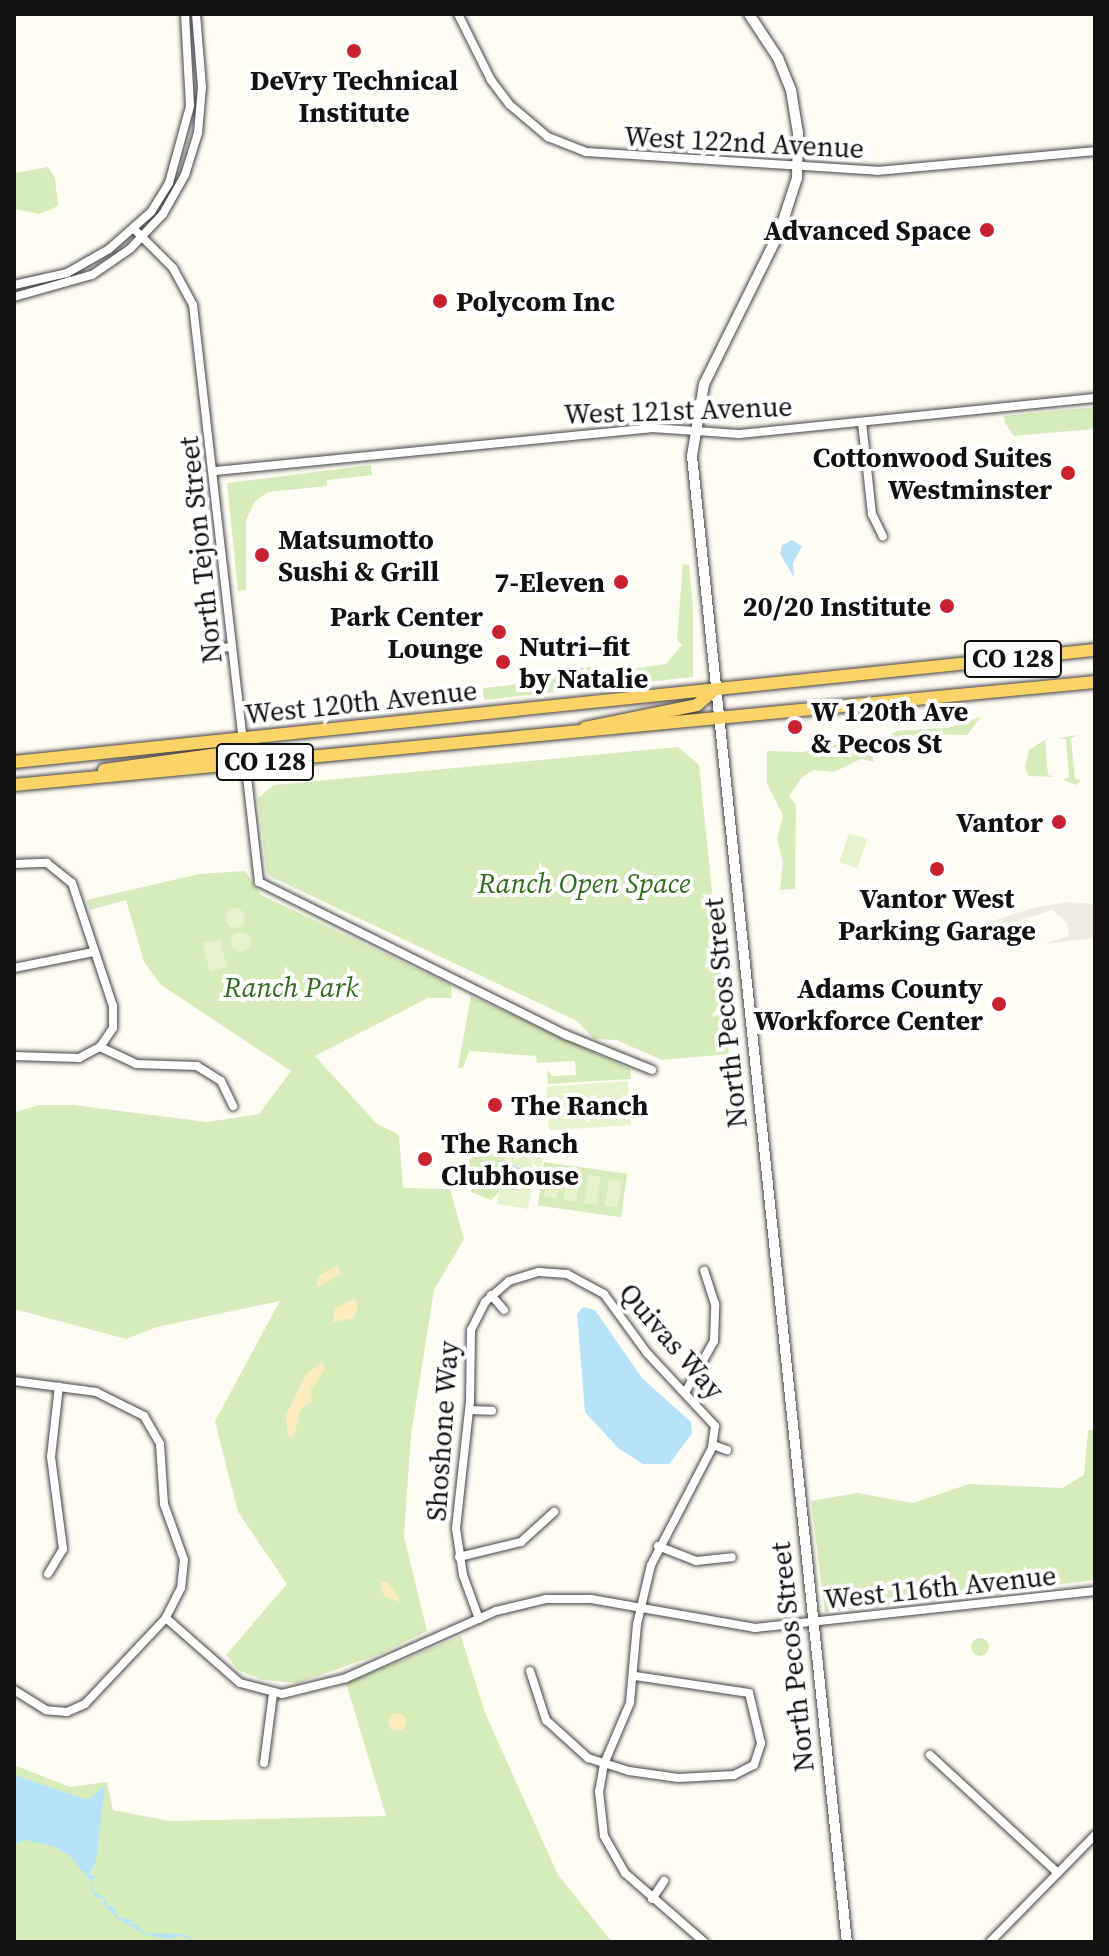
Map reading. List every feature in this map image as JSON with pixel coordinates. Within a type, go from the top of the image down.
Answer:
[{"type":"main road","name":"West 120th Avenue","points":[[14,762],[1095,650]]},
{"type":"main road","name":"West 120th Avenue","points":[[14,785],[567,735],[1095,682]]},
{"type":"main road","points":[[567,735],[610,720],[697,705],[713,691]]},
{"type":"main road","points":[[66,780],[117,767],[219,754],[242,738]]},
{"type":"street","points":[[14,285],[67,273],[134,229],[169,183],[185,137],[190,97],[185,14]]},
{"type":"street","points":[[14,297],[92,275],[143,238],[175,195],[193,155],[202,87],[196,14]]},
{"type":"street","name":"West 122nd Avenue","points":[[458,14],[501,93],[527,122],[559,142],[616,157],[905,171],[1095,151]]},
{"type":"street","name":"North Pecos Street","points":[[749,14],[788,80],[797,121],[798,167],[786,216],[704,384],[694,432],[693,480],[847,1942]]},
{"type":"street","name":"North Tejon Street","points":[[134,229],[173,268],[191,296],[215,471],[254,866],[262,885],[566,1035],[652,1070]]},
{"type":"street","name":"West 121st Avenue","points":[[215,471],[651,428],[739,434],[1095,398]]},
{"type":"street","points":[[862,422],[872,514],[883,537]]},
{"type":"street","points":[[209,648],[232,647]]},
{"type":"street","points":[[14,864],[52,865],[72,883],[114,1011],[113,1028],[100,1047],[79,1058],[14,1056]]},
{"type":"street","points":[[14,968],[93,952]]},
{"type":"street","points":[[100,1047],[136,1064],[190,1065],[209,1071],[221,1081],[233,1106]]},
{"type":"street","points":[[686,1391],[714,1341],[715,1304],[704,1271]]},
{"type":"street","name":"Quivas Way","points":[[491,1295],[530,1273],[567,1274],[598,1289],[647,1353],[711,1417],[713,1445],[658,1546],[640,1609],[630,1703],[604,1764],[599,1791],[604,1836],[625,1873],[704,1942]]},
{"type":"street","points":[[491,1295],[504,1310]]},
{"type":"street","name":"Shoshone Way","points":[[479,1619],[459,1557],[456,1516],[469,1410],[471,1330],[491,1295]]},
{"type":"street","points":[[14,1381],[59,1386],[125,1403],[144,1416],[157,1436],[164,1504],[184,1560],[181,1588],[166,1618],[81,1707],[46,1710],[14,1690]]},
{"type":"street","points":[[48,1574],[63,1549],[51,1457],[59,1386]]},
{"type":"street","points":[[469,1410],[492,1411]]},
{"type":"street","name":"Quivas Way","points":[[713,1445],[727,1450]]},
{"type":"street","points":[[459,1557],[521,1542],[554,1512]]},
{"type":"street","points":[[658,1546],[696,1561],[732,1557]]},
{"type":"street","name":"West 116th Avenue","points":[[166,1618],[232,1678],[273,1694],[302,1692],[346,1678],[513,1605],[563,1597],[732,1627],[812,1623],[1095,1591]]},
{"type":"street","points":[[530,1671],[551,1726],[582,1755],[604,1764],[668,1778],[748,1770],[758,1759],[761,1743],[755,1703],[748,1692],[635,1676]]},
{"type":"street","points":[[748,1692],[753,1682]]},
{"type":"street","points":[[264,1763],[273,1694]]},
{"type":"street","points":[[930,1755],[1058,1873]]},
{"type":"street","points":[[990,1942],[1095,1835]]},
{"type":"street","points":[[652,1899],[664,1881]]},
{"type":"green space","points":[[48,167],[55,178],[58,206],[40,214],[14,209],[14,173]]},
{"type":"green space","points":[[1095,407],[1095,429],[1014,436],[1004,416]]},
{"type":"green space","points":[[371,465],[372,475],[327,480],[327,486],[268,492],[255,501],[246,520],[246,590],[238,591],[227,483]]},
{"type":"green space","points":[[683,564],[689,565],[693,609],[693,677],[484,700],[483,688],[521,684],[528,672],[591,667],[595,674],[666,664],[682,645],[677,639]]},
{"type":"green space","points":[[981,717],[967,735],[922,734],[884,743],[871,750],[874,762],[861,759],[834,772],[814,770],[802,777],[789,796],[796,805],[795,889],[780,890],[783,862],[777,839],[783,815],[767,784],[767,751],[803,752],[840,741],[877,743],[897,731],[947,728]]},
{"type":"green space","points":[[1077,735],[1071,739],[1075,779],[1081,780],[1077,785],[1063,780],[1069,777],[1066,739],[1059,738]]},
{"type":"green space","points":[[1049,737],[1045,741],[1048,775],[1055,777],[1029,776],[1025,767],[1029,750]]},
{"type":"green space","name":"Ranch Open Space","points":[[678,747],[699,765],[729,1054],[662,1060],[616,1040],[594,1039],[577,1021],[267,875],[258,798],[274,785]]},
{"type":"green space","points":[[849,833],[867,839],[857,868],[839,862]]},
{"type":"green space","name":"Ranch Park","points":[[245,871],[261,895],[451,985],[452,998],[428,998],[315,1056],[376,1123],[399,1135],[403,1188],[450,1189],[464,1239],[434,1290],[411,1435],[404,1536],[427,1631],[380,1654],[298,1683],[263,1680],[238,1670],[226,1655],[287,1584],[238,1512],[215,1421],[280,1301],[157,1327],[126,1339],[14,1309],[16,1112],[39,1105],[73,1105],[207,1122],[259,1114],[291,1071],[161,985],[144,962],[126,900],[90,910],[87,900],[199,874]]},
{"type":"green space","points":[[235,908],[242,911],[245,918],[242,925],[235,928],[228,925],[225,918],[228,911]]},
{"type":"green space","points":[[237,932],[245,932],[251,942],[245,952],[237,952],[231,946],[231,938]]},
{"type":"green space","points":[[220,939],[227,967],[210,971],[203,943]]},
{"type":"green space","points":[[471,996],[630,1069],[631,1079],[548,1084],[547,1070],[552,1076],[576,1075],[575,1061],[537,1063],[536,1056],[469,1051],[463,1068],[458,1068]]},
{"type":"green space","points":[[628,1081],[631,1125],[549,1131],[546,1087]]},
{"type":"green space","points":[[483,1146],[526,1153],[526,1159],[505,1156],[499,1192],[491,1200],[471,1192],[469,1160]]},
{"type":"green space","points":[[526,1153],[543,1156],[541,1172],[534,1173],[528,1209],[497,1204],[505,1155],[525,1159]]},
{"type":"green space","points":[[544,1162],[627,1174],[621,1217],[538,1206]]},
{"type":"green space","points":[[548,1169],[561,1171],[556,1199],[544,1197]]},
{"type":"green space","points":[[568,1172],[581,1174],[576,1202],[564,1200]]},
{"type":"green space","points":[[588,1175],[601,1177],[596,1205],[584,1203]]},
{"type":"green space","points":[[609,1179],[622,1181],[618,1208],[605,1206]]},
{"type":"green space","points":[[1095,1428],[1095,1580],[825,1612],[811,1501],[857,1493],[913,1503],[969,1484],[1062,1488],[1084,1475],[1088,1431]]},
{"type":"green space","points":[[461,1636],[485,1713],[558,1875],[612,1942],[14,1942],[14,1765],[70,1787],[107,1782],[113,1810],[170,1821],[386,1816],[346,1683]]},
{"type":"green space","points":[[980,1638],[989,1647],[980,1656],[971,1647]]},
{"type":"sand","points":[[338,1266],[341,1274],[317,1287],[319,1275]]},
{"type":"sand","points":[[353,1299],[358,1303],[354,1318],[333,1322],[335,1309]]},
{"type":"sand","points":[[322,1362],[325,1369],[311,1389],[312,1402],[301,1409],[294,1436],[288,1437],[286,1415],[305,1375]]},
{"type":"sand","points":[[380,1581],[389,1583],[401,1602],[384,1597]]},
{"type":"sand","points":[[397,1713],[406,1722],[397,1731],[388,1722]]},
{"type":"shaded area","points":[[1066,902],[1095,904],[1095,938],[1044,944],[1069,936],[1067,923],[1053,910],[978,934],[978,943],[968,943],[965,935],[977,926],[1033,908]]},
{"type":"water","points":[[792,540],[802,546],[793,563],[794,577],[780,554],[782,545]]},
{"type":"water","points":[[513,1166],[521,1170],[525,1178],[521,1186],[513,1190],[505,1186],[501,1178],[505,1170]]},
{"type":"water","points":[[583,1307],[595,1310],[642,1378],[691,1422],[692,1434],[669,1464],[643,1464],[618,1448],[585,1412],[577,1314]]},
{"type":"water","points":[[14,1775],[90,1799],[105,1785],[96,1861],[89,1875],[96,1876],[91,1880],[94,1892],[104,1897],[108,1906],[114,1907],[118,1917],[132,1920],[129,1925],[136,1924],[145,1933],[184,1934],[196,1942],[180,1935],[169,1939],[146,1935],[118,1919],[105,1906],[103,1899],[95,1897],[91,1882],[70,1856],[53,1846],[25,1840],[14,1845]]},
{"type":"place","name":"DeVry Technical Institute","points":[[354,51]]},
{"type":"place","name":"Advanced Space","points":[[987,230]]},
{"type":"place","name":"Polycom Inc","points":[[440,301]]},
{"type":"place","name":"Cottonwood Suites Westminster","points":[[1068,473]]},
{"type":"place","name":"Matsumotto Sushi & Grill","points":[[262,555]]},
{"type":"place","name":"7-Eleven","points":[[621,582]]},
{"type":"place","name":"20/20 Institute","points":[[947,606]]},
{"type":"place","name":"Park Center Lounge","points":[[499,632]]},
{"type":"place","name":"Nutri–fit by Natalie","points":[[503,662]]},
{"type":"place","name":"W 120th Ave & Pecos St","points":[[795,727]]},
{"type":"place","name":"Vantor","points":[[1059,822]]},
{"type":"place","name":"Vantor West Parking Garage","points":[[937,869]]},
{"type":"place","name":"Adams County Workforce Center","points":[[999,1004]]},
{"type":"place","name":"The Ranch","points":[[495,1105]]},
{"type":"place","name":"The Ranch Clubhouse","points":[[425,1159]]}]
